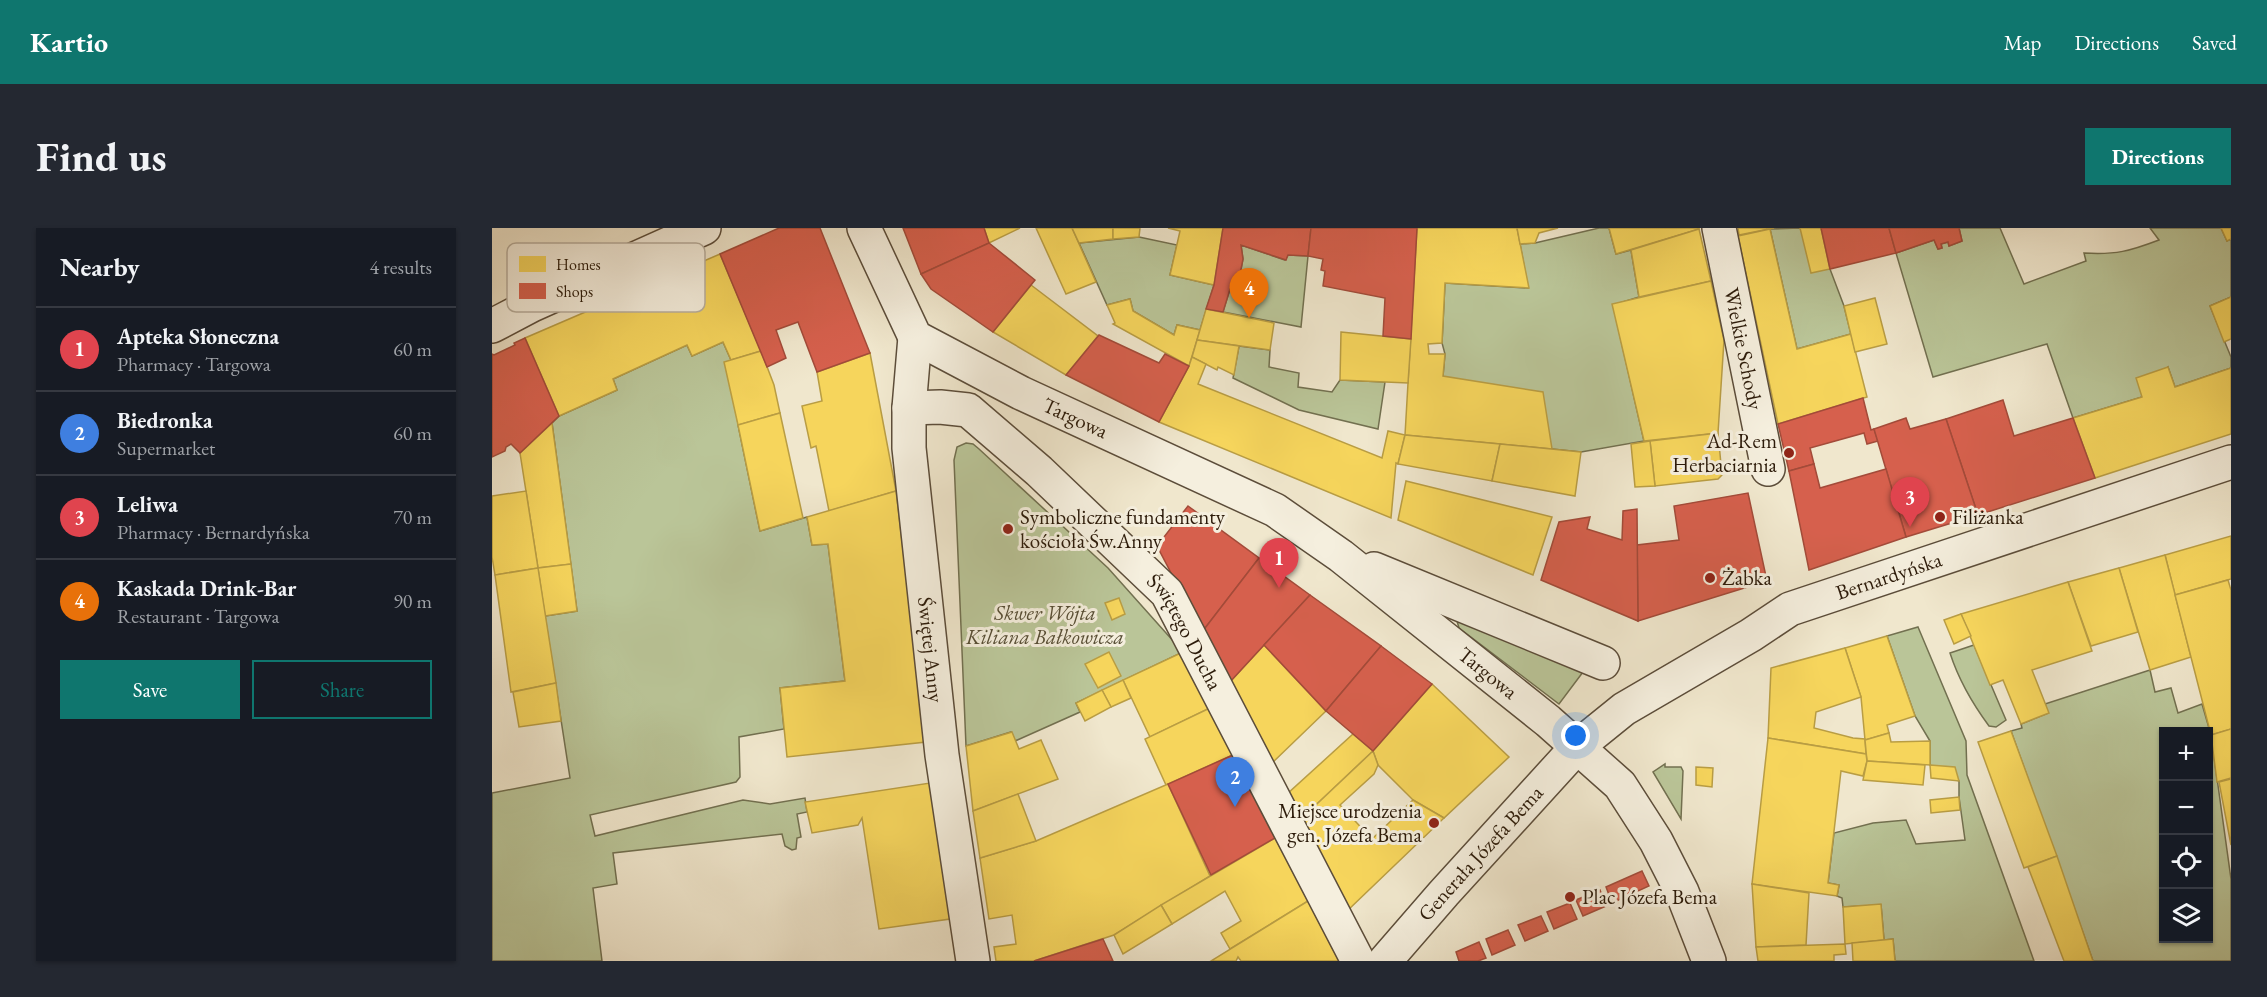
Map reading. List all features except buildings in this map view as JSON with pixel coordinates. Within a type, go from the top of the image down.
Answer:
[{"type":"street","points":[[670,243],[704,228]]},
{"type":"street","points":[[864,228],[915,337]]},
{"type":"street","name":"Wielkie Schody","points":[[1719,228],[1768,469]]},
{"type":"street","points":[[492,326],[519,312]]},
{"type":"street","name":"Świętej Anny","points":[[915,337],[909,408],[909,448],[938,721],[972,961]]},
{"type":"street","name":"Targowa","points":[[915,337],[1021,393],[1275,510],[1341,556],[1548,721],[1620,785],[1656,841],[1682,892],[1709,961]]},
{"type":"street","name":"Świętego Ducha","points":[[909,408],[940,407],[968,410],[1039,471],[1167,593],[1358,961]]},
{"type":"street","name":"Bernardyńska","points":[[1577,747],[1624,709],[1790,609],[2231,462]]},
{"type":"street","name":"Targowa","points":[[1341,556],[1603,663]]},
{"type":"street","name":"Generała Józefa Bema","points":[[1384,961],[1577,747]]},
{"type":"green space","points":[[1599,228],[1609,228],[1616,254],[1631,250],[1639,297],[1613,305],[1644,441],[1581,452],[1552,449],[1443,376],[1445,283],[1528,288],[1520,244],[1535,243]]},
{"type":"green space","points":[[1800,228],[1830,269],[1844,306],[1851,334],[1797,349],[1770,229]]},
{"type":"green space","points":[[1959,228],[2000,228],[2024,284],[2086,261],[2084,253],[2123,251],[2159,240],[2150,228],[2221,228],[2227,241],[2231,239],[2231,297],[2210,306],[2231,357],[2231,368],[2175,387],[2168,367],[2142,397],[2073,418],[2047,344],[1933,377],[1896,253],[1934,240],[1938,249],[1942,248],[1941,244],[1948,242],[1949,246],[1962,241]]},
{"type":"green space","points":[[1139,237],[1177,245],[1170,275],[1214,285],[1200,330],[1177,325],[1174,335],[1133,311],[1130,299],[1107,305],[1079,243]]},
{"type":"green space","points":[[1241,245],[1285,260],[1288,255],[1308,256],[1301,327],[1223,312],[1230,289],[1237,290],[1243,259]]},
{"type":"green space","points":[[723,342],[731,360],[738,425],[760,531],[807,517],[812,545],[828,544],[845,681],[780,688],[784,729],[739,737],[740,777],[736,782],[590,815],[595,836],[743,800],[770,804],[805,798],[807,812],[797,814],[801,837],[797,838],[796,849],[792,850],[785,846],[782,834],[613,853],[617,884],[593,888],[602,961],[492,961],[492,793],[570,778],[545,616],[577,611],[552,423],[559,416],[617,390],[613,379],[687,345],[692,356]]},
{"type":"green space","points":[[1239,346],[1270,350],[1269,367],[1299,373],[1298,387],[1332,392],[1340,380],[1385,382],[1378,429],[1299,410],[1233,378]]},
{"type":"green space","name":"Skwer Wójta Kiliana Bałkowicza","points":[[966,443],[973,444],[979,449],[1108,568],[1183,652],[1076,703],[1080,712],[1015,741],[1011,732],[966,746],[954,460],[957,447]]},
{"type":"green space","points":[[1461,618],[1586,668],[1559,704],[1459,628],[1457,621]]},
{"type":"green space","points":[[1918,627],[1966,741],[1967,775],[2034,961],[1895,961],[1893,939],[1884,940],[1881,905],[1843,907],[1842,898],[1837,896],[1839,885],[1828,883],[1834,833],[1873,823],[1906,820],[1916,844],[1965,840],[1959,781],[1930,765],[1930,741],[1915,716],[1887,636]]},
{"type":"green space","points":[[1974,645],[2006,720],[1996,727],[1989,726],[1972,700],[1950,653]]},
{"type":"green space","points":[[2150,670],[2155,692],[2171,688],[2178,713],[2202,704],[2209,727],[2159,727],[2159,943],[2213,943],[2213,749],[2231,879],[2231,961],[2093,961],[2011,731],[2022,728],[2021,724],[2048,713],[2045,704]]},
{"type":"green space","points":[[1665,764],[1665,767],[1681,767],[1683,771],[1681,819],[1653,772]]},
{"type":"place","name":"Kaskada Drink-Bar","points":[[1249,318]]},
{"type":"place","name":"Ad-Rem Herbaciarnia","points":[[1789,453]]},
{"type":"place","name":"Filiżanka","points":[[1940,517]]},
{"type":"place","name":"Leliwa","points":[[1910,527]]},
{"type":"place","name":"Symboliczne fundamenty kościoła Św.Anny","points":[[1008,529]]},
{"type":"place","name":"Żabka","points":[[1710,578]]},
{"type":"place","name":"Apteka Słoneczna","points":[[1279,588]]},
{"type":"place","name":"Biedronka","points":[[1235,807]]},
{"type":"place","name":"Miejsce urodzenia gen. Józefa Bema","points":[[1434,823]]},
{"type":"place","name":"Plac Józefa Bema","points":[[1570,897]]}]
